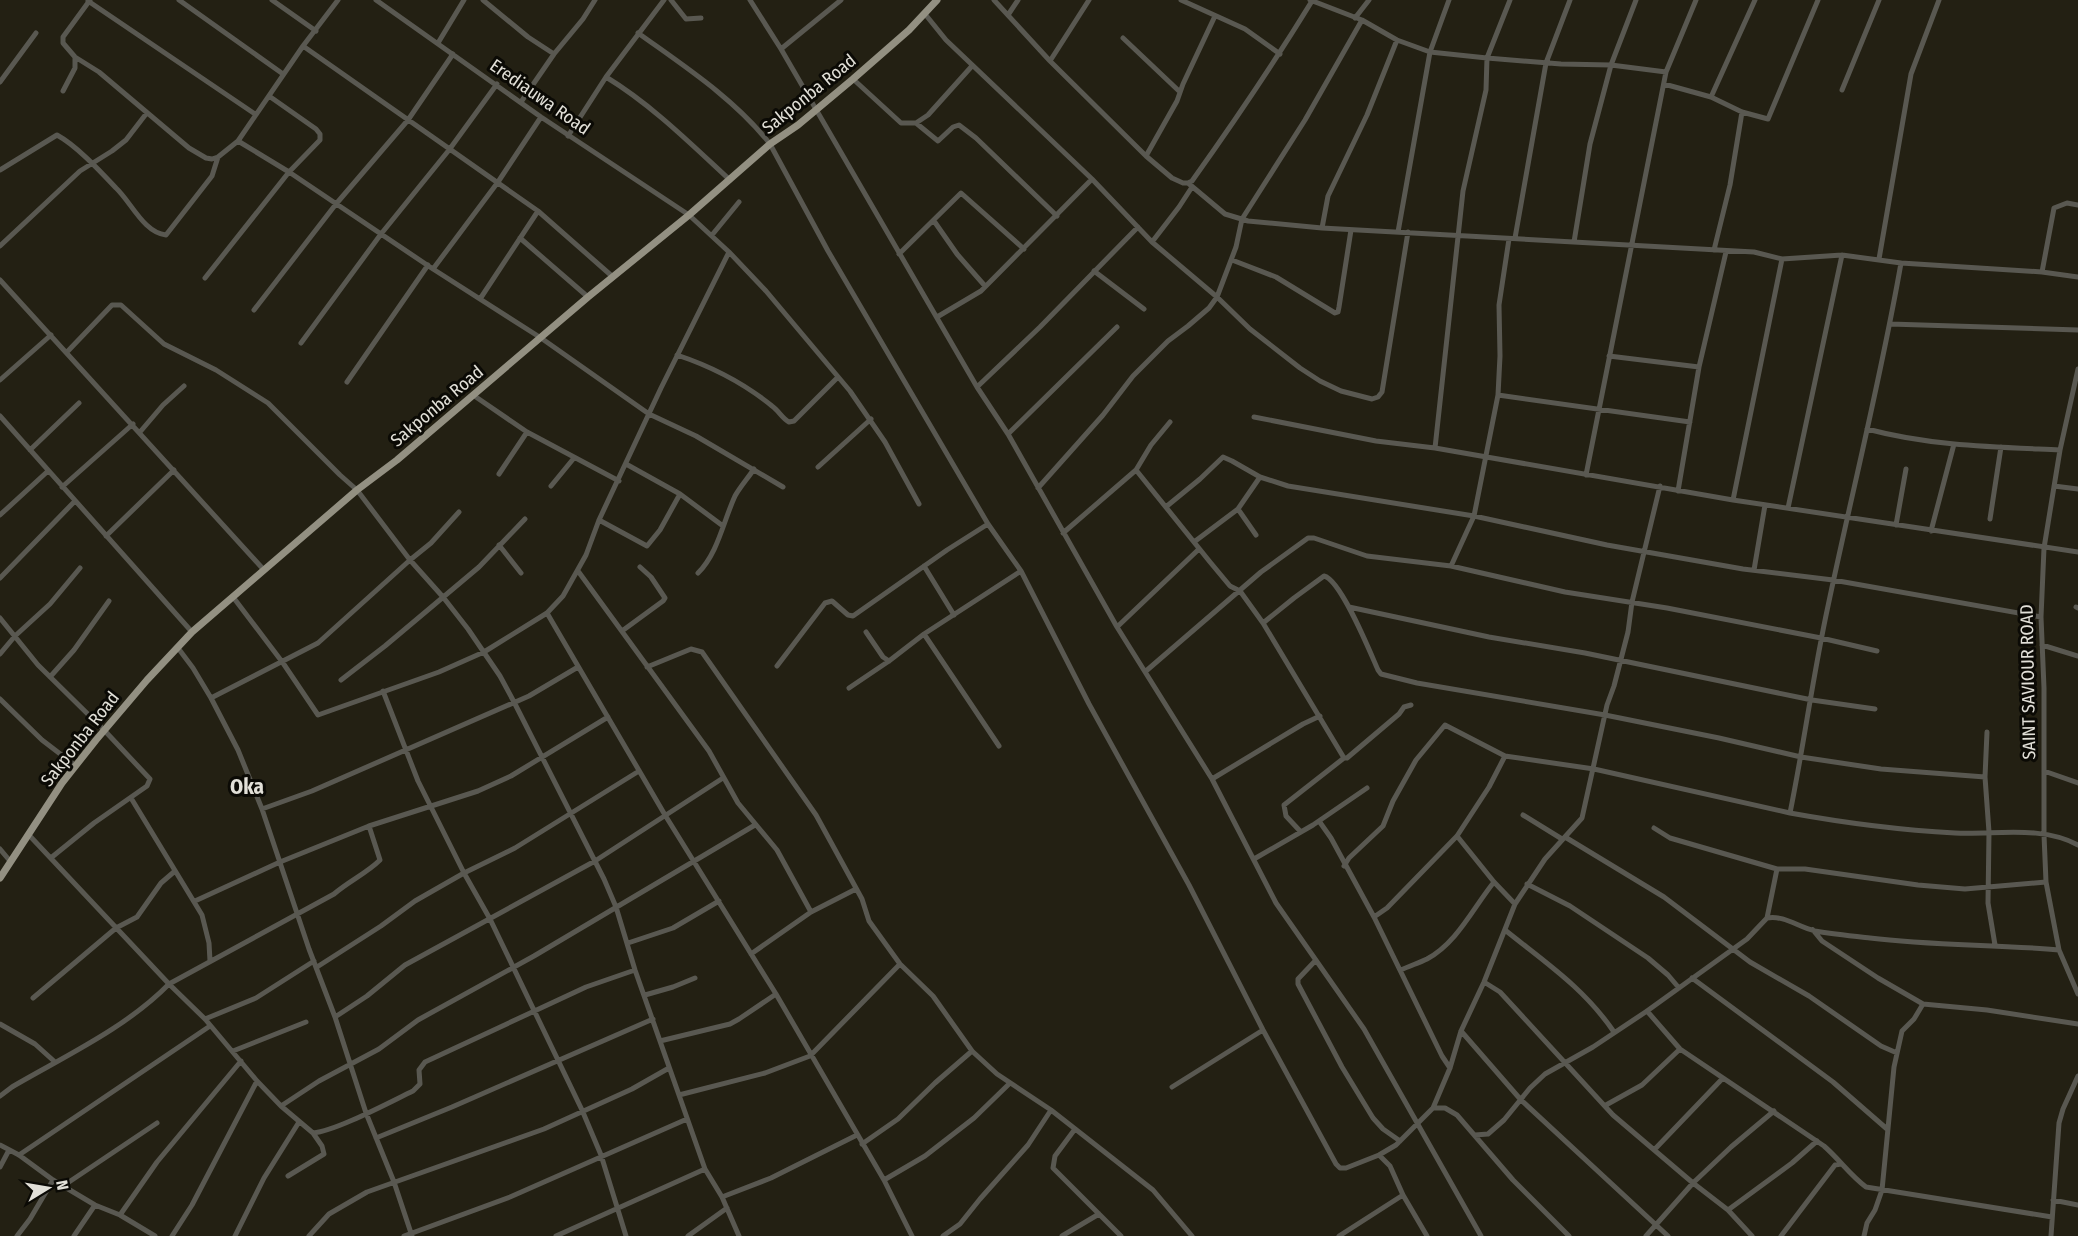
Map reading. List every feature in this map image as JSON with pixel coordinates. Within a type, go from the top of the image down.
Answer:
[{"type":"main road","name":"Sakponba Road","points":[[0,878],[28,834],[104,730],[192,632],[357,490],[689,215],[770,144],[798,125],[854,79],[925,14],[937,0]]},
{"type":"street","points":[[179,0],[283,74]]},
{"type":"street","points":[[272,0],[316,31]]},
{"type":"street","points":[[255,114],[89,1],[63,37],[63,43],[75,57],[99,72],[189,148],[207,158],[218,157],[238,141],[283,74],[338,0]]},
{"type":"street","name":"Erediauwa Road","points":[[376,0],[568,136],[689,215],[712,235],[766,291],[871,419],[919,504]]},
{"type":"street","points":[[438,43],[464,0]]},
{"type":"street","points":[[483,0],[528,37],[554,54]]},
{"type":"street","points":[[521,102],[595,0]]},
{"type":"street","points":[[568,136],[606,77],[664,0]]},
{"type":"street","points":[[671,0],[686,19],[701,18]]},
{"type":"street","points":[[750,0],[977,387],[1008,434],[1118,627],[1212,779],[1276,903],[1364,1029],[1481,1236]]},
{"type":"street","points":[[781,50],[841,0]]},
{"type":"street","points":[[994,0],[1050,61],[1146,156],[1172,178],[1190,185],[1225,214],[1242,219],[1351,230],[1754,252],[1782,259],[1842,255],[2078,277]]},
{"type":"street","points":[[1008,15],[1018,0]]},
{"type":"street","points":[[1050,61],[1089,0]]},
{"type":"street","points":[[1181,0],[1245,29],[1280,54]]},
{"type":"street","points":[[1152,243],[1179,207],[1192,181],[1280,54],[1311,0],[1362,20],[1397,40],[1430,52],[1546,63],[1611,65],[1666,72]]},
{"type":"street","points":[[1354,18],[1369,0]]},
{"type":"street","points":[[1398,232],[1430,52],[1449,0]]},
{"type":"street","points":[[1435,448],[1463,191],[1486,90],[1487,58],[1510,0]]},
{"type":"street","points":[[1451,566],[1474,516],[1498,395],[1499,305],[1546,63],[1570,0]]},
{"type":"street","points":[[1574,242],[1590,144],[1611,65],[1636,0]]},
{"type":"street","points":[[1586,475],[1666,72],[1696,0]]},
{"type":"street","points":[[1711,98],[1755,0]]},
{"type":"street","points":[[1664,84],[1768,119],[1818,0]]},
{"type":"street","points":[[1842,90],[1879,0]]},
{"type":"street","points":[[1879,259],[1911,74],[1939,0]]},
{"type":"street","points":[[925,14],[946,40],[1092,180],[1152,243],[1217,297],[1250,329],[1300,368],[1341,392],[1372,399],[1378,397],[1384,380],[1408,232]]},
{"type":"street","points":[[1146,156],[1177,101],[1215,15]]},
{"type":"street","points":[[1038,488],[1103,415],[1133,376],[1168,341],[1209,308],[1217,297],[1232,260],[1242,219],[1305,120],[1362,20]]},
{"type":"street","points":[[0,82],[36,33]]},
{"type":"street","points":[[638,33],[720,94],[759,130],[770,144],[828,251],[988,524],[1021,571],[1089,704],[1189,885],[1263,1030],[1340,1168],[1346,1168],[1379,1155],[1400,1141],[1433,1107],[1450,1068],[1461,1031],[1484,982],[1515,904],[1545,859],[1582,818],[1605,715],[1621,660],[1632,602],[1660,486]]},
{"type":"street","points":[[1124,38],[1180,92]]},
{"type":"street","points":[[1322,228],[1328,196],[1367,114],[1397,40]]},
{"type":"street","points":[[303,46],[538,211],[613,277]]},
{"type":"street","points":[[254,310],[336,204],[408,120],[453,54]]},
{"type":"street","points":[[63,91],[75,68],[75,57]]},
{"type":"street","points":[[854,79],[901,123],[916,123],[928,115],[972,66]]},
{"type":"street","points":[[606,77],[622,86],[678,132],[730,180]]},
{"type":"street","points":[[301,343],[381,234],[449,150],[497,84]]},
{"type":"street","points":[[1174,85],[1183,84]]},
{"type":"street","points":[[205,278],[289,172],[320,140],[320,134],[316,129],[269,96]]},
{"type":"street","points":[[1714,250],[1730,185],[1742,112]]},
{"type":"street","points":[[0,246],[80,171],[112,152],[126,140],[146,114]]},
{"type":"street","points":[[433,269],[498,182],[541,117]]},
{"type":"street","points":[[916,123],[938,141],[953,127],[959,125],[976,138],[1057,216]]},
{"type":"street","points":[[0,170],[57,135],[118,189],[154,231],[166,235],[212,176],[218,157]]},
{"type":"street","points":[[238,141],[289,172],[541,338],[649,414],[696,436],[783,487]]},
{"type":"street","points":[[937,317],[985,286],[1092,180]]},
{"type":"street","points":[[899,254],[961,193],[1024,249]]},
{"type":"street","points":[[712,235],[739,202]]},
{"type":"street","points":[[2042,272],[2055,208],[2067,203],[2078,205]]},
{"type":"street","points":[[480,299],[538,211]]},
{"type":"street","points":[[934,221],[957,254],[985,286]]},
{"type":"street","points":[[977,387],[1040,327],[1138,227]]},
{"type":"street","points":[[1232,260],[1276,278],[1335,313],[1338,312],[1339,307],[1351,230]]},
{"type":"street","points":[[520,238],[588,297]]},
{"type":"street","points":[[233,597],[283,663],[318,715],[439,672],[484,652],[547,613],[563,596],[578,571],[599,520],[649,414],[729,252]]},
{"type":"street","points":[[1678,491],[1699,367],[1726,252]]},
{"type":"street","points":[[1788,508],[1842,255]]},
{"type":"street","points":[[1733,500],[1782,259]]},
{"type":"street","points":[[1790,813],[1812,700],[1821,638],[1890,324],[1901,262]]},
{"type":"street","points":[[347,381],[428,265]]},
{"type":"street","points":[[1094,271],[1144,309]]},
{"type":"street","points":[[1,283],[133,424],[264,570]]},
{"type":"street","points":[[67,352],[112,305],[121,305],[164,344],[216,370],[268,403],[340,476],[357,490],[410,560],[443,597],[484,652],[514,702],[595,861],[616,907],[635,969],[705,1169],[722,1197],[739,1236]]},
{"type":"street","points":[[1890,324],[2078,330]]},
{"type":"street","points":[[1008,434],[1117,327]]},
{"type":"street","points":[[0,380],[51,335]]},
{"type":"street","points":[[677,355],[695,361],[740,385],[774,407],[789,422],[794,421],[838,377]]},
{"type":"street","points":[[1609,356],[1699,367]]},
{"type":"street","name":"SAINT SAVIOUR ROAD","points":[[2078,369],[2060,450],[2044,548],[2041,617],[2046,882],[2059,950],[2078,994]]},
{"type":"street","points":[[140,432],[163,405],[184,386]]},
{"type":"street","points":[[473,395],[527,432],[619,481]]},
{"type":"street","points":[[1498,395],[1690,422]]},
{"type":"street","points":[[30,450],[79,403]]},
{"type":"street","points":[[0,416],[192,632]]},
{"type":"street","points":[[1254,417],[1376,441],[1435,448],[1678,491],[2078,552]]},
{"type":"street","points":[[818,467],[871,419]]},
{"type":"street","points":[[1063,533],[1136,470],[1151,445],[1170,422]]},
{"type":"street","points":[[62,487],[133,424]]},
{"type":"street","points":[[1867,429],[1896,437],[1954,444],[2060,450]]},
{"type":"street","points":[[500,474],[527,432]]},
{"type":"street","points":[[1931,531],[1954,444]]},
{"type":"street","points":[[1990,519],[2001,447]]},
{"type":"street","points":[[1167,506],[1223,457],[1233,460],[1260,477],[1288,486],[1474,516],[1607,545],[1754,570],[1833,580],[2041,617]]},
{"type":"street","points":[[551,486],[574,458]]},
{"type":"street","points":[[626,464],[680,494],[723,526]]},
{"type":"street","points":[[698,573],[710,558],[736,494],[754,469]]},
{"type":"street","points":[[1896,525],[1906,469]]},
{"type":"street","points":[[106,536],[174,470]]},
{"type":"street","points":[[1136,470],[1230,586],[1240,591],[1263,623],[1344,758]]},
{"type":"street","points":[[0,515],[48,471]]},
{"type":"street","points":[[1194,542],[1238,509],[1260,477]]},
{"type":"street","points":[[2054,486],[2078,489]]},
{"type":"street","points":[[599,520],[647,546],[660,530],[680,494]]},
{"type":"street","points":[[0,578],[75,501]]},
{"type":"street","points":[[1754,570],[1765,505]]},
{"type":"street","points":[[1238,509],[1256,536]]},
{"type":"street","points":[[211,698],[318,643],[431,543],[459,512]]},
{"type":"street","points":[[341,680],[479,567],[525,519]]},
{"type":"street","points":[[777,666],[825,603],[832,601],[848,615],[853,616],[988,524]]},
{"type":"street","points":[[1146,671],[1261,572],[1308,538],[1367,556],[1451,566],[1565,592],[1632,602],[1877,651]]},
{"type":"street","points":[[499,545],[521,573]]},
{"type":"street","points":[[1118,627],[1199,549]]},
{"type":"street","points":[[924,566],[954,615]]},
{"type":"street","points":[[622,632],[665,598],[651,577],[640,567]]},
{"type":"street","points":[[0,654],[15,636],[50,604],[80,568]]},
{"type":"street","points":[[578,571],[709,751],[746,814],[777,850],[811,912]]},
{"type":"street","points":[[849,688],[924,634],[1021,571]]},
{"type":"street","points":[[1263,623],[1324,576],[1333,580],[1349,607],[1381,674],[1417,683],[1605,715],[1801,757],[1881,769],[1985,777]]},
{"type":"street","points":[[50,677],[74,650],[108,601]]},
{"type":"street","points":[[1349,607],[1490,637],[1621,660],[1812,700],[1875,710]]},
{"type":"street","points":[[547,613],[665,815],[776,994],[884,1180],[912,1236]]},
{"type":"street","points":[[0,618],[38,665],[150,779],[147,786],[94,823],[52,857]]},
{"type":"street","points":[[866,632],[883,657],[889,661]]},
{"type":"street","points":[[924,634],[999,746]]},
{"type":"street","points":[[2042,645],[2078,656]]},
{"type":"street","points":[[178,648],[211,698],[238,750],[262,809],[366,1113],[394,1182],[411,1234]]},
{"type":"street","points":[[647,667],[691,649],[702,652],[816,815],[856,888],[868,921],[900,964],[933,996],[972,1052],[1009,1083],[1051,1110],[1153,1190],[1190,1235]]},
{"type":"street","points":[[262,809],[312,791],[514,702],[553,683],[578,667]]},
{"type":"street","points":[[383,691],[405,749],[431,807],[490,919],[582,1110],[601,1155],[626,1236]]},
{"type":"street","points":[[0,699],[42,740],[76,766]]},
{"type":"street","points":[[1300,831],[1286,816],[1284,805],[1362,746],[1404,707],[1411,705]]},
{"type":"street","points":[[1212,779],[1320,716]]},
{"type":"street","points":[[195,901],[280,862],[369,826],[494,784],[608,717]]},
{"type":"street","points":[[1344,866],[1349,858],[1383,826],[1393,801],[1416,760],[1445,725],[1505,756],[1593,769],[1790,813],[1884,828],[1956,833],[2017,832],[2063,837],[2078,845]]},
{"type":"street","points":[[1987,732],[1985,777],[1989,832],[1988,887],[1989,912],[1995,945]]},
{"type":"street","points":[[1374,918],[1387,908],[1457,836],[1489,787],[1505,756]]},
{"type":"street","points":[[205,1019],[244,1004],[316,964],[381,926],[415,901],[515,848],[639,771]]},
{"type":"street","points":[[2044,771],[2078,783]]},
{"type":"street","points":[[335,1017],[367,996],[405,965],[595,861],[723,778]]},
{"type":"street","points":[[1254,859],[1319,821],[1367,788]]},
{"type":"street","points":[[131,798],[195,901],[205,923],[210,961]]},
{"type":"street","points":[[1523,815],[1656,891],[1750,962],[1809,996],[1866,1036],[1897,1053]]},
{"type":"street","points":[[1319,821],[1374,918],[1450,1068]]},
{"type":"street","points":[[281,1106],[349,1063],[379,1049],[418,1020],[513,968],[755,825]]},
{"type":"street","points":[[0,1096],[12,1086],[105,1033],[157,997],[169,984],[334,894],[380,860],[369,826]]},
{"type":"street","points":[[1654,828],[1670,838],[1777,869],[1805,869],[1943,888],[2046,882]]},
{"type":"street","points":[[28,834],[169,984],[205,1019],[257,1081],[281,1106],[313,1132],[324,1154],[288,1176]]},
{"type":"street","points":[[1457,836],[1515,904]]},
{"type":"street","points":[[0,849],[10,861]]},
{"type":"street","points":[[1341,858],[1349,858]]},
{"type":"street","points":[[1475,1135],[1488,1134],[1504,1120],[1537,1081],[1647,1011],[1747,939],[1767,918],[1777,869]]},
{"type":"street","points":[[33,998],[116,928],[136,918],[160,883],[176,871]]},
{"type":"street","points":[[1401,970],[1429,958],[1450,940],[1465,924],[1477,903],[1494,882]]},
{"type":"street","points":[[1527,884],[1570,906],[1648,958],[1679,988]]},
{"type":"street","points":[[751,954],[811,912],[856,888]]},
{"type":"street","points":[[628,943],[673,928],[719,901]]},
{"type":"street","points":[[1767,918],[1781,918],[1813,930],[1874,939],[2059,950]]},
{"type":"street","points":[[1505,930],[1579,989],[1599,1009],[1614,1032]]},
{"type":"street","points":[[1813,930],[1822,941],[1923,1004],[1987,1010],[2078,1024]]},
{"type":"street","points":[[1316,960],[1298,979],[1298,984],[1342,1067],[1373,1118],[1383,1129],[1400,1141]]},
{"type":"street","points":[[679,1095],[765,1073],[810,1056],[900,964]]},
{"type":"street","points":[[313,1132],[320,1132],[366,1113],[417,1088],[421,1080],[419,1070],[425,1062],[586,987],[635,969]]},
{"type":"street","points":[[645,995],[695,978]]},
{"type":"street","points":[[1692,978],[1833,1082],[1887,1129]]},
{"type":"street","points":[[1484,982],[1500,992],[1613,1114],[1728,1210],[1752,1236]]},
{"type":"street","points":[[660,1041],[730,1024],[776,994]]},
{"type":"street","points":[[1864,1236],[1867,1223],[1875,1210],[1882,1190],[1887,1129],[1902,1031],[1914,1019],[1923,1004]]},
{"type":"street","points":[[1647,1011],[1680,1049],[1817,1141],[1833,1154],[1853,1178],[1866,1187],[2052,1216]]},
{"type":"street","points":[[376,1138],[653,1019]]},
{"type":"street","points":[[233,1052],[306,1022]]},
{"type":"street","points":[[0,1024],[36,1044],[55,1062]]},
{"type":"street","points":[[19,1155],[210,1026]]},
{"type":"street","points":[[1172,1087],[1263,1030]]},
{"type":"street","points":[[1461,1031],[1521,1100],[1668,1236]]},
{"type":"street","points":[[1606,1105],[1642,1085],[1680,1049]]},
{"type":"street","points":[[862,1144],[898,1119],[935,1083],[972,1052]]},
{"type":"street","points":[[1442,1056],[1454,1052]]},
{"type":"street","points":[[120,1215],[157,1162],[241,1061]]},
{"type":"street","points":[[309,1236],[328,1214],[349,1201],[394,1182],[544,1129],[632,1089],[669,1068]]},
{"type":"street","points":[[2051,1236],[2059,1123],[2078,1076]]},
{"type":"street","points":[[1654,1150],[1723,1078]]},
{"type":"street","points":[[172,1236],[192,1206],[257,1081]]},
{"type":"street","points":[[884,1180],[925,1156],[974,1118],[1009,1083]]},
{"type":"street","points":[[1438,1098],[1445,1108]]},
{"type":"street","points":[[1433,1107],[1445,1108],[1457,1114],[1513,1180],[1569,1236]]},
{"type":"street","points":[[943,1236],[960,1224],[980,1198],[1028,1145],[1051,1110]]},
{"type":"street","points":[[1646,1236],[1693,1183],[1774,1111]]},
{"type":"street","points":[[404,1236],[510,1197],[687,1119]]},
{"type":"street","points":[[235,1236],[264,1178],[299,1122]]},
{"type":"street","points":[[63,1186],[157,1123]]},
{"type":"street","points":[[1075,1129],[1054,1156],[1053,1168],[1121,1236]]},
{"type":"street","points":[[722,1197],[771,1178],[857,1136]]},
{"type":"street","points":[[1728,1210],[1784,1169],[1817,1141]]},
{"type":"street","points":[[0,1144],[95,1205],[120,1215],[155,1236]]},
{"type":"street","points":[[0,1167],[9,1150]]},
{"type":"street","points":[[1379,1155],[1390,1166],[1403,1196],[1427,1236]]},
{"type":"street","points":[[1781,1236],[1834,1165],[1841,1164]]},
{"type":"street","points":[[556,1236],[705,1169]]},
{"type":"street","points":[[17,1236],[53,1180]]},
{"type":"street","points":[[1339,1236],[1403,1196]]},
{"type":"street","points":[[2053,1200],[2078,1205]]},
{"type":"street","points":[[74,1236],[95,1205]]},
{"type":"street","points":[[688,1236],[727,1208]]},
{"type":"street","points":[[1062,1236],[1099,1214]]},
{"type":"district","name":"Oka","points":[[247,787]]}]
